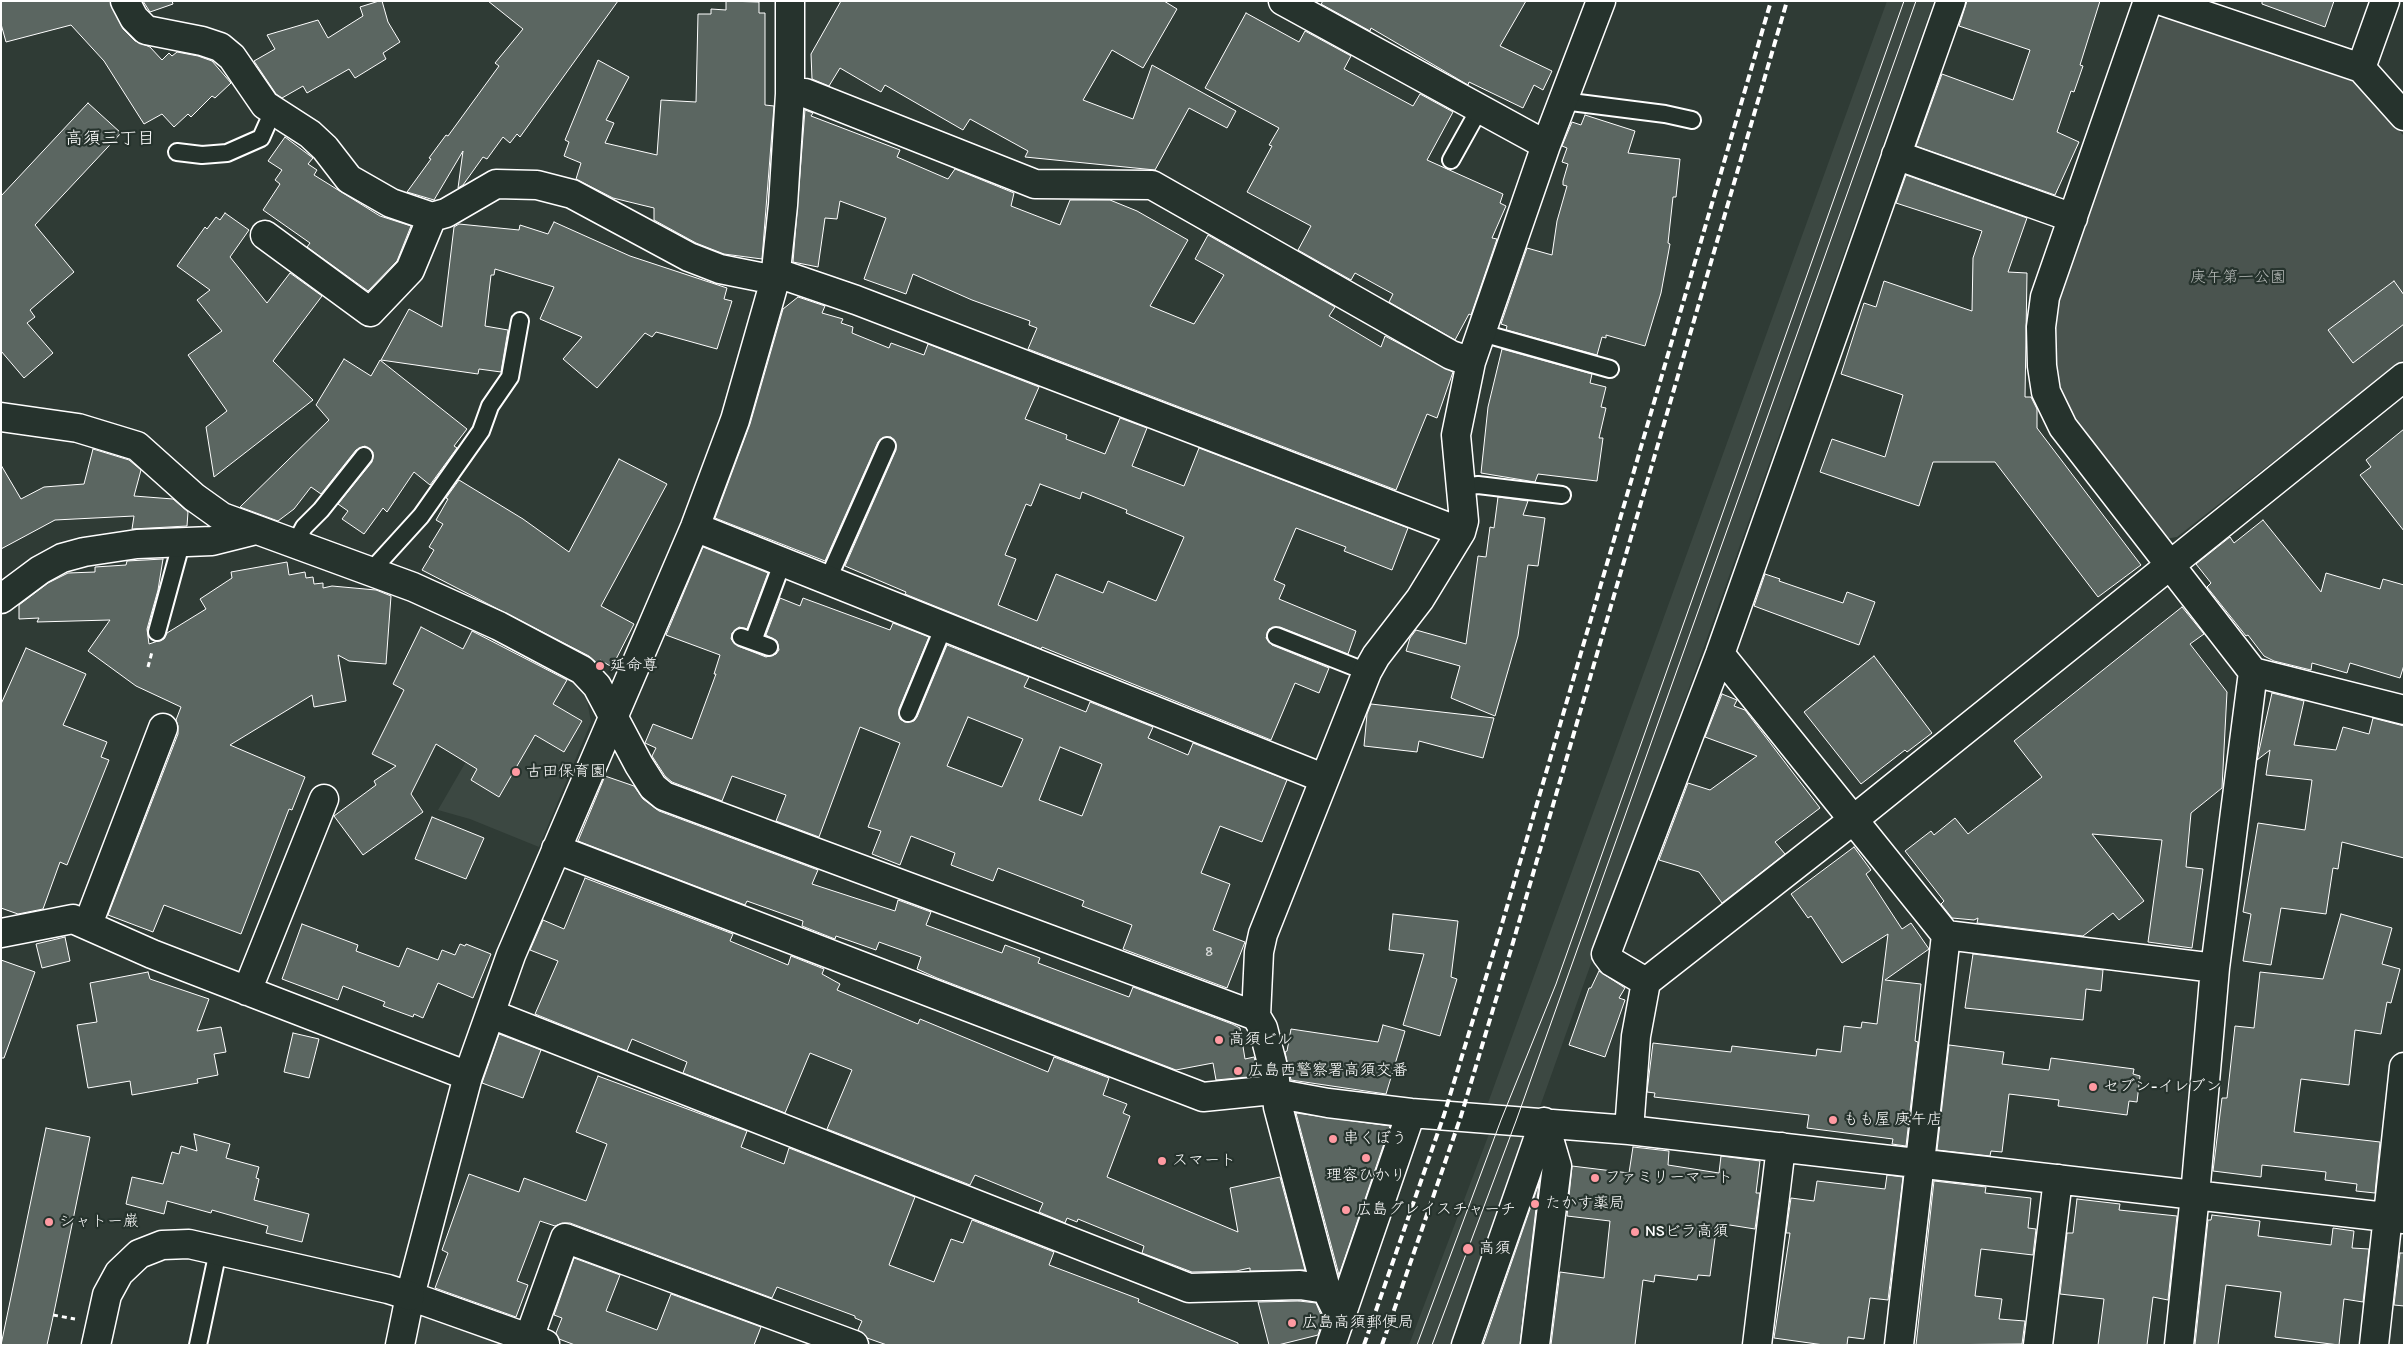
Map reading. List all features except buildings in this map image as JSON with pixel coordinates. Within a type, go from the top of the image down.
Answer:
[{"type":"street","points":[[125,1],[134,18],[146,30],[202,40],[220,47],[232,57],[265,105],[310,134],[325,148],[349,179],[391,203],[432,217],[446,213],[496,184],[538,185],[572,194],[689,257],[720,269],[775,280],[786,276],[856,300],[1461,532]]},
{"type":"street","points":[[400,1345],[410,1296],[468,1076],[511,955],[695,527],[735,420],[775,280],[783,205],[790,94],[790,1]]},
{"type":"street","points":[[1283,1],[1546,144]]},
{"type":"street","points":[[1343,1315],[1338,1313],[1326,1289],[1278,1107],[1278,1094],[1263,1028],[1256,1016],[1259,952],[1263,934],[1323,778],[1367,672],[1376,656],[1420,599],[1461,532],[1464,521],[1456,435],[1471,362],[1546,144],[1601,1]]},
{"type":"street","points":[[1646,982],[1612,962],[1606,954],[1720,654],[1951,1]]},
{"type":"street","points":[[2148,1],[2045,298],[2041,327],[2042,366],[2046,392],[2063,427],[2253,672],[2404,710]]},
{"type":"street","points":[[2162,1],[2361,68],[2404,116]]},
{"type":"street","points":[[2361,68],[2385,1]]},
{"type":"street","points":[[790,94],[805,93],[1035,184],[1152,184],[1451,356],[1471,362]]},
{"type":"street","points":[[1896,155],[2073,218]]},
{"type":"street","points":[[265,235],[370,312],[410,270],[432,217]]},
{"type":"street","points":[[1629,1130],[1636,1036],[1646,982],[1853,820],[2404,377]]},
{"type":"street","points":[[7,423],[78,428],[137,446],[194,497],[215,512],[256,530],[371,571],[500,626],[582,670],[597,686],[653,787],[664,796],[1256,1016]]},
{"type":"street","points":[[695,527],[1323,778]]},
{"type":"street","points":[[1,599],[40,570],[62,558],[84,552],[137,544],[181,544],[212,541],[256,530]]},
{"type":"street","points":[[1720,654],[1946,935],[2216,968]]},
{"type":"street","points":[[2179,1345],[2216,968],[2253,672]]},
{"type":"street","points":[[88,924],[163,728]]},
{"type":"street","points":[[247,991],[324,799]]},
{"type":"street","points":[[556,849],[1203,1097],[1263,1091],[1411,1113],[1629,1130],[2396,1218]]},
{"type":"street","points":[[1,933],[73,919],[88,924],[152,954],[468,1076]]},
{"type":"street","points":[[1899,1345],[1946,935]]},
{"type":"street","points":[[491,1014],[1188,1288],[1300,1286],[1326,1289]]},
{"type":"street","points":[[2374,1345],[2396,1218],[2404,1067]]},
{"type":"street","points":[[1330,1345],[1343,1315],[1411,1113]]},
{"type":"street","points":[[1466,1345],[1544,1122]]},
{"type":"street","points":[[1535,1345],[1557,1166],[1544,1122]]},
{"type":"street","points":[[1757,1345],[1781,1147]]},
{"type":"street","points":[[2038,1345],[2058,1179]]},
{"type":"street","points":[[96,1345],[107,1295],[119,1273],[139,1254],[162,1245],[189,1244],[388,1289],[538,1342],[564,1238],[854,1345]]},
{"type":"lane","points":[[1563,101],[1664,114],[1692,120]]},
{"type":"lane","points":[[1451,160],[1480,108]]},
{"type":"lane","points":[[177,152],[202,155],[227,153],[261,138],[273,110]]},
{"type":"lane","points":[[371,571],[421,516],[481,431],[490,406],[510,377],[520,320]]},
{"type":"lane","points":[[1482,333],[1610,369]]},
{"type":"lane","points":[[828,579],[887,446]]},
{"type":"lane","points":[[295,544],[304,527],[321,510],[364,456]]},
{"type":"lane","points":[[1460,487],[1478,485],[1562,495]]},
{"type":"lane","points":[[157,632],[181,544]]},
{"type":"lane","points":[[769,648],[747,639],[783,561]]},
{"type":"lane","points":[[908,713],[944,626]]},
{"type":"lane","points":[[1276,636],[1367,672]]},
{"type":"lane","points":[[198,1345],[218,1251]]},
{"type":"path","points":[[53,1315],[84,1321]]},
{"type":"shaded area","points":[[1887,1],[1934,1],[1455,1345],[1409,1345],[1500,1105],[1488,1103]]},
{"type":"shaded area","name":"古田保育園","points":[[530,651],[567,672],[582,689],[587,700],[591,722],[539,847],[470,819],[438,810]]},
{"type":"shaded area","points":[[420,1310],[515,1345],[413,1345]]},
{"type":"green space","name":"庚午第一公園","points":[[2166,17],[2357,83],[2404,136],[2404,359],[2177,537],[2164,539],[2077,427],[2061,396],[2054,357],[2052,322],[2062,276],[2153,21]]},
{"type":"tram line","points":[[1417,1345],[1501,1120],[1556,984],[1904,1]]},
{"type":"tram line","points":[[1432,1345],[1516,1121],[1916,1]]},
{"type":"railway","points":[[1364,1345],[1444,1115],[1497,941],[1771,1]]},
{"type":"railway","points":[[1382,1345],[1461,1116],[1787,1]]},
{"type":"place","name":"延命尊","points":[[600,666]]},
{"type":"place","name":"古田保育園","points":[[516,772]]},
{"type":"place","name":"高須ビル","points":[[1219,1040]]},
{"type":"place","name":"広島西警察署高須交番","points":[[1238,1071]]},
{"type":"place","name":"セブン-イレブン","points":[[2093,1087]]},
{"type":"place","name":"もも屋 庚午店","points":[[1833,1120]]},
{"type":"place","name":"串くぼう","points":[[1333,1139]]},
{"type":"place","name":"理容ひかり","points":[[1366,1158]]},
{"type":"place","name":"スマート","points":[[1162,1161]]},
{"type":"place","name":"ファミリーマート","points":[[1595,1178]]},
{"type":"place","name":"たかす薬局","points":[[1535,1204]]},
{"type":"place","name":"広島グレイスチャーチ","points":[[1346,1210]]},
{"type":"place","name":"シャトー巌","points":[[49,1222]]},
{"type":"place","name":"NSビラ高須","points":[[1635,1232]]},
{"type":"place","name":"高須","points":[[1468,1249]]},
{"type":"place","name":"広島高須郵便局","points":[[1292,1323]]},
{"type":"district","name":"高須三丁目","points":[[110,139]]}]
